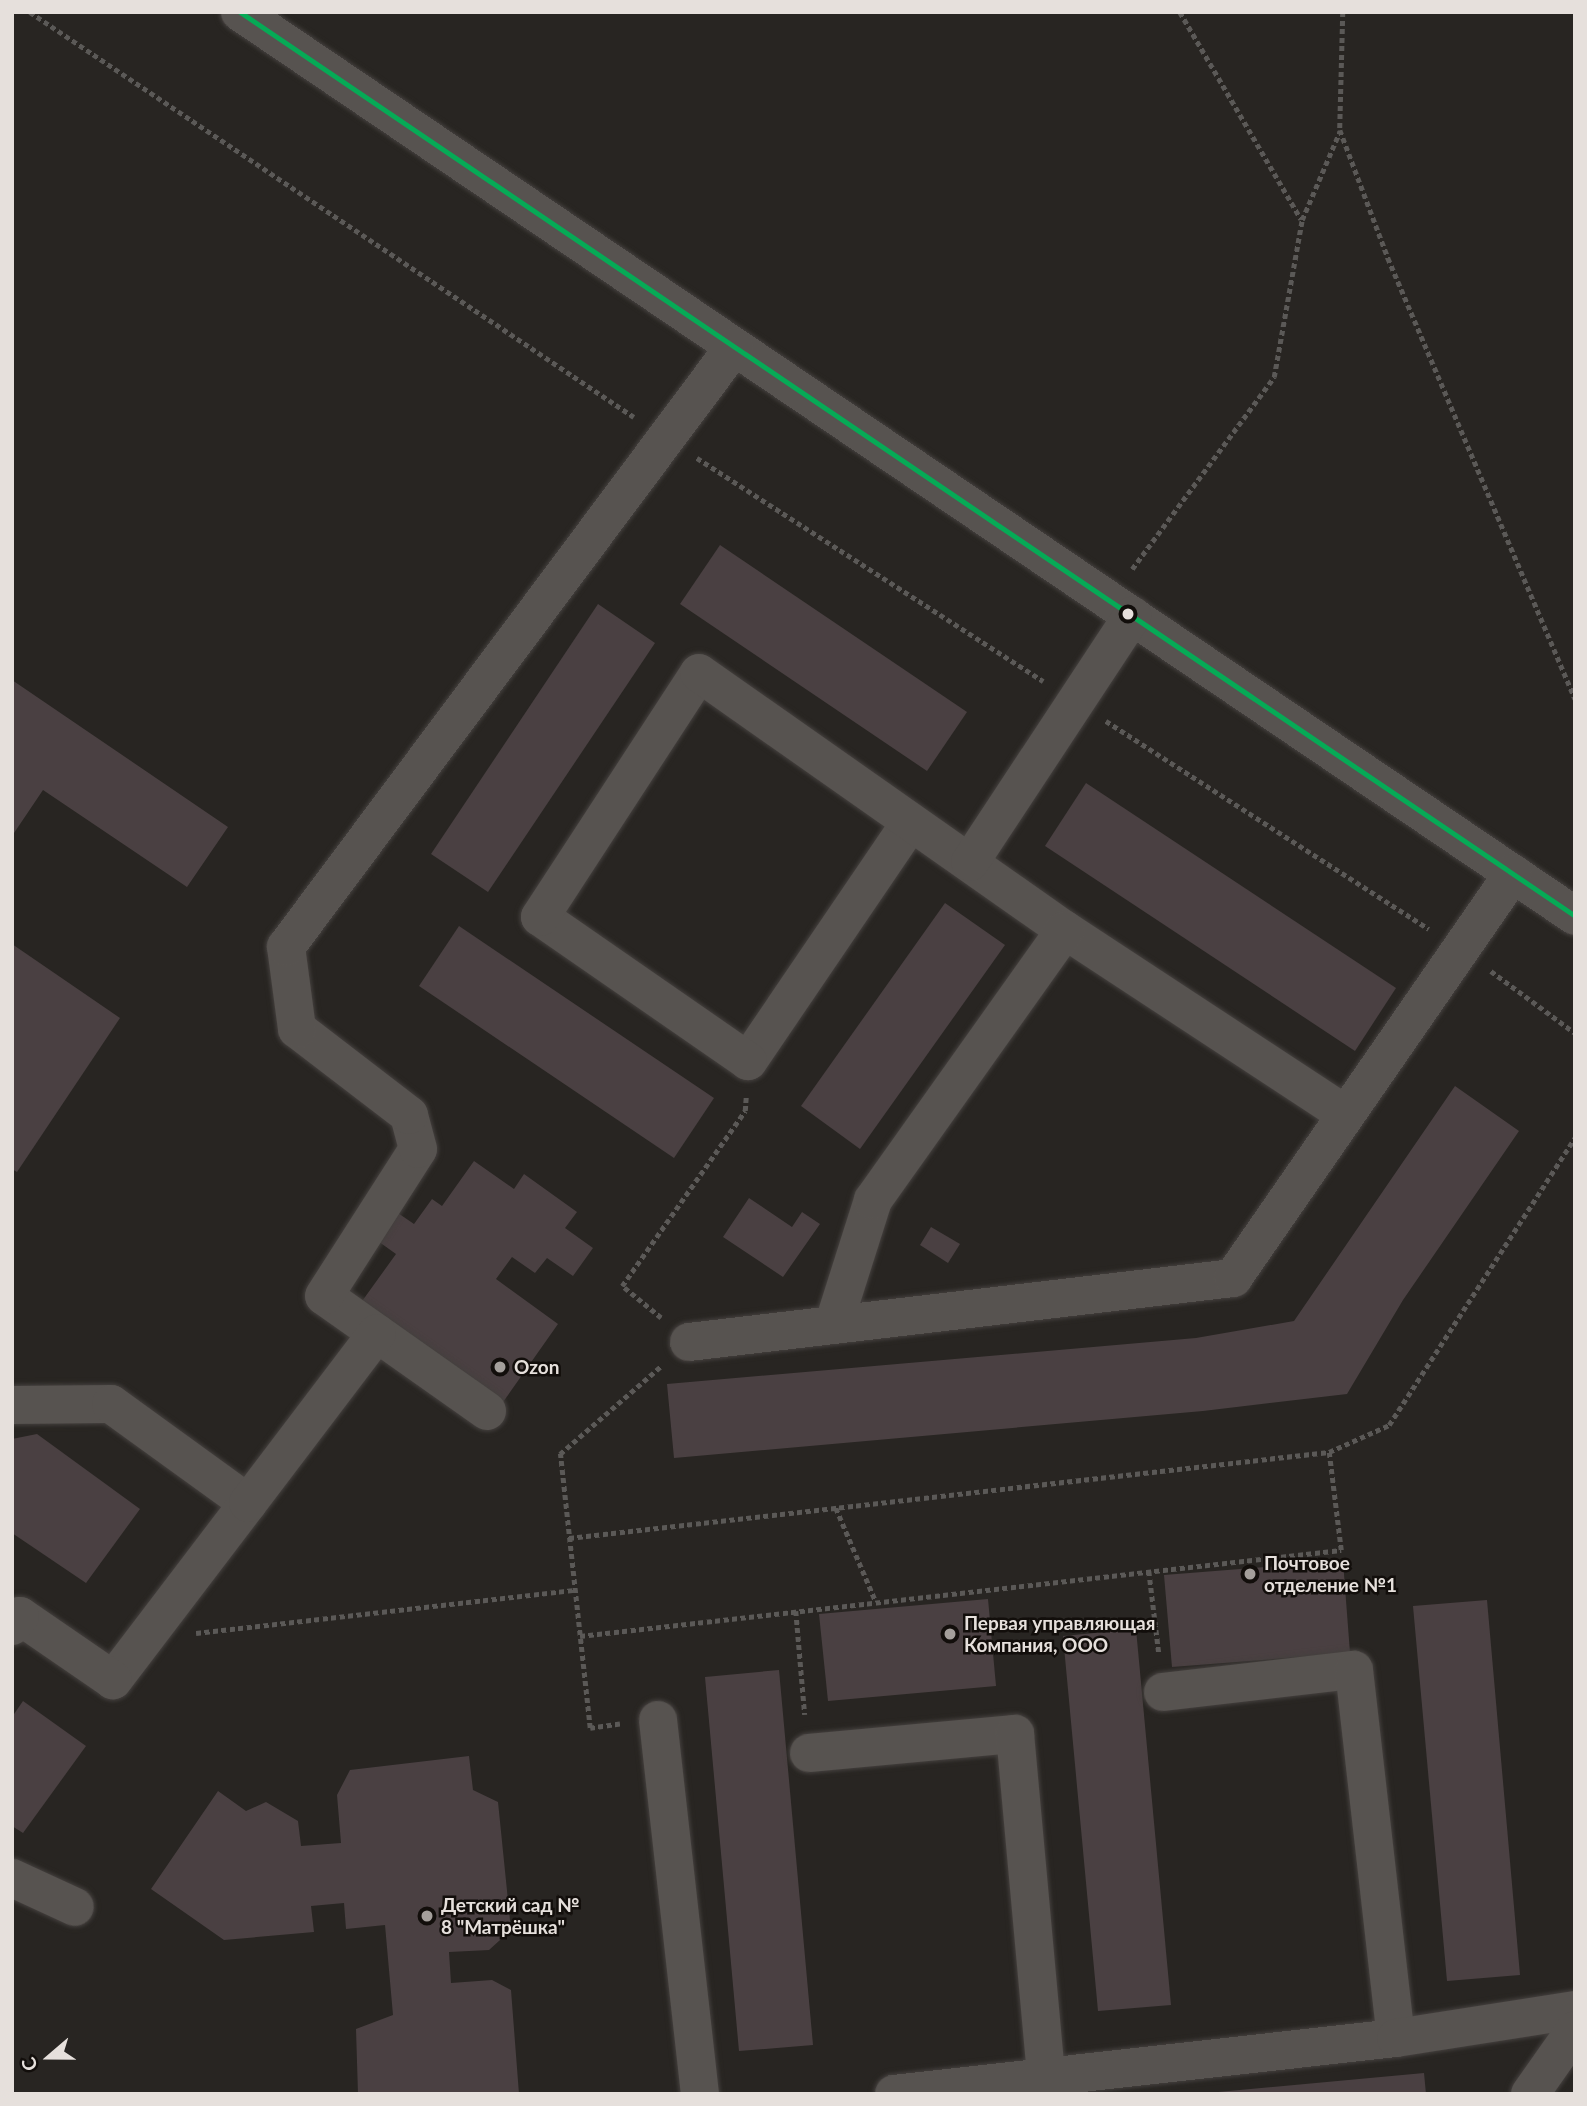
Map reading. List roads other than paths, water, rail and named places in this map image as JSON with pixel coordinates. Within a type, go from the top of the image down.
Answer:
[{"type":"street","points":[[240,12],[734,347],[1135,598],[1513,874],[1575,916]]},
{"type":"street","points":[[487,1411],[324,1296],[418,1149],[409,1115],[297,1030],[286,947],[734,347]]},
{"type":"street","points":[[970,862],[1093,705],[1135,598]]},
{"type":"street","points":[[911,823],[748,1062],[540,917],[699,673],[1065,930],[1343,1112]]},
{"type":"street","points":[[689,1342],[1233,1278],[1343,1112],[1513,874]]},
{"type":"street","points":[[834,1323],[873,1200],[1065,930]]},
{"type":"street","points":[[12,1626],[19,1616],[113,1680],[377,1334]]},
{"type":"street","points":[[12,1405],[111,1404],[248,1503]]},
{"type":"street","points":[[1163,1692],[1354,1670],[1396,2038]]},
{"type":"street","points":[[658,1720],[700,2094]]},
{"type":"street","points":[[809,1753],[1015,1734],[1046,2077]]},
{"type":"street","points":[[12,1878],[75,1907]]},
{"type":"street","points":[[894,2094],[1396,2038],[1575,2010]]},
{"type":"street","points":[[1530,2094],[1575,2029]]},
{"type":"place","name":"Ozon","points":[[500,1367]]},
{"type":"place","name":"Почтовое отделение №1","points":[[1250,1574]]},
{"type":"place","name":"Первая управляющая Компания, ООО","points":[[950,1634]]},
{"type":"place","name":"Детский сад № 8 \"Матрёшка\"","points":[[427,1916]]}]
